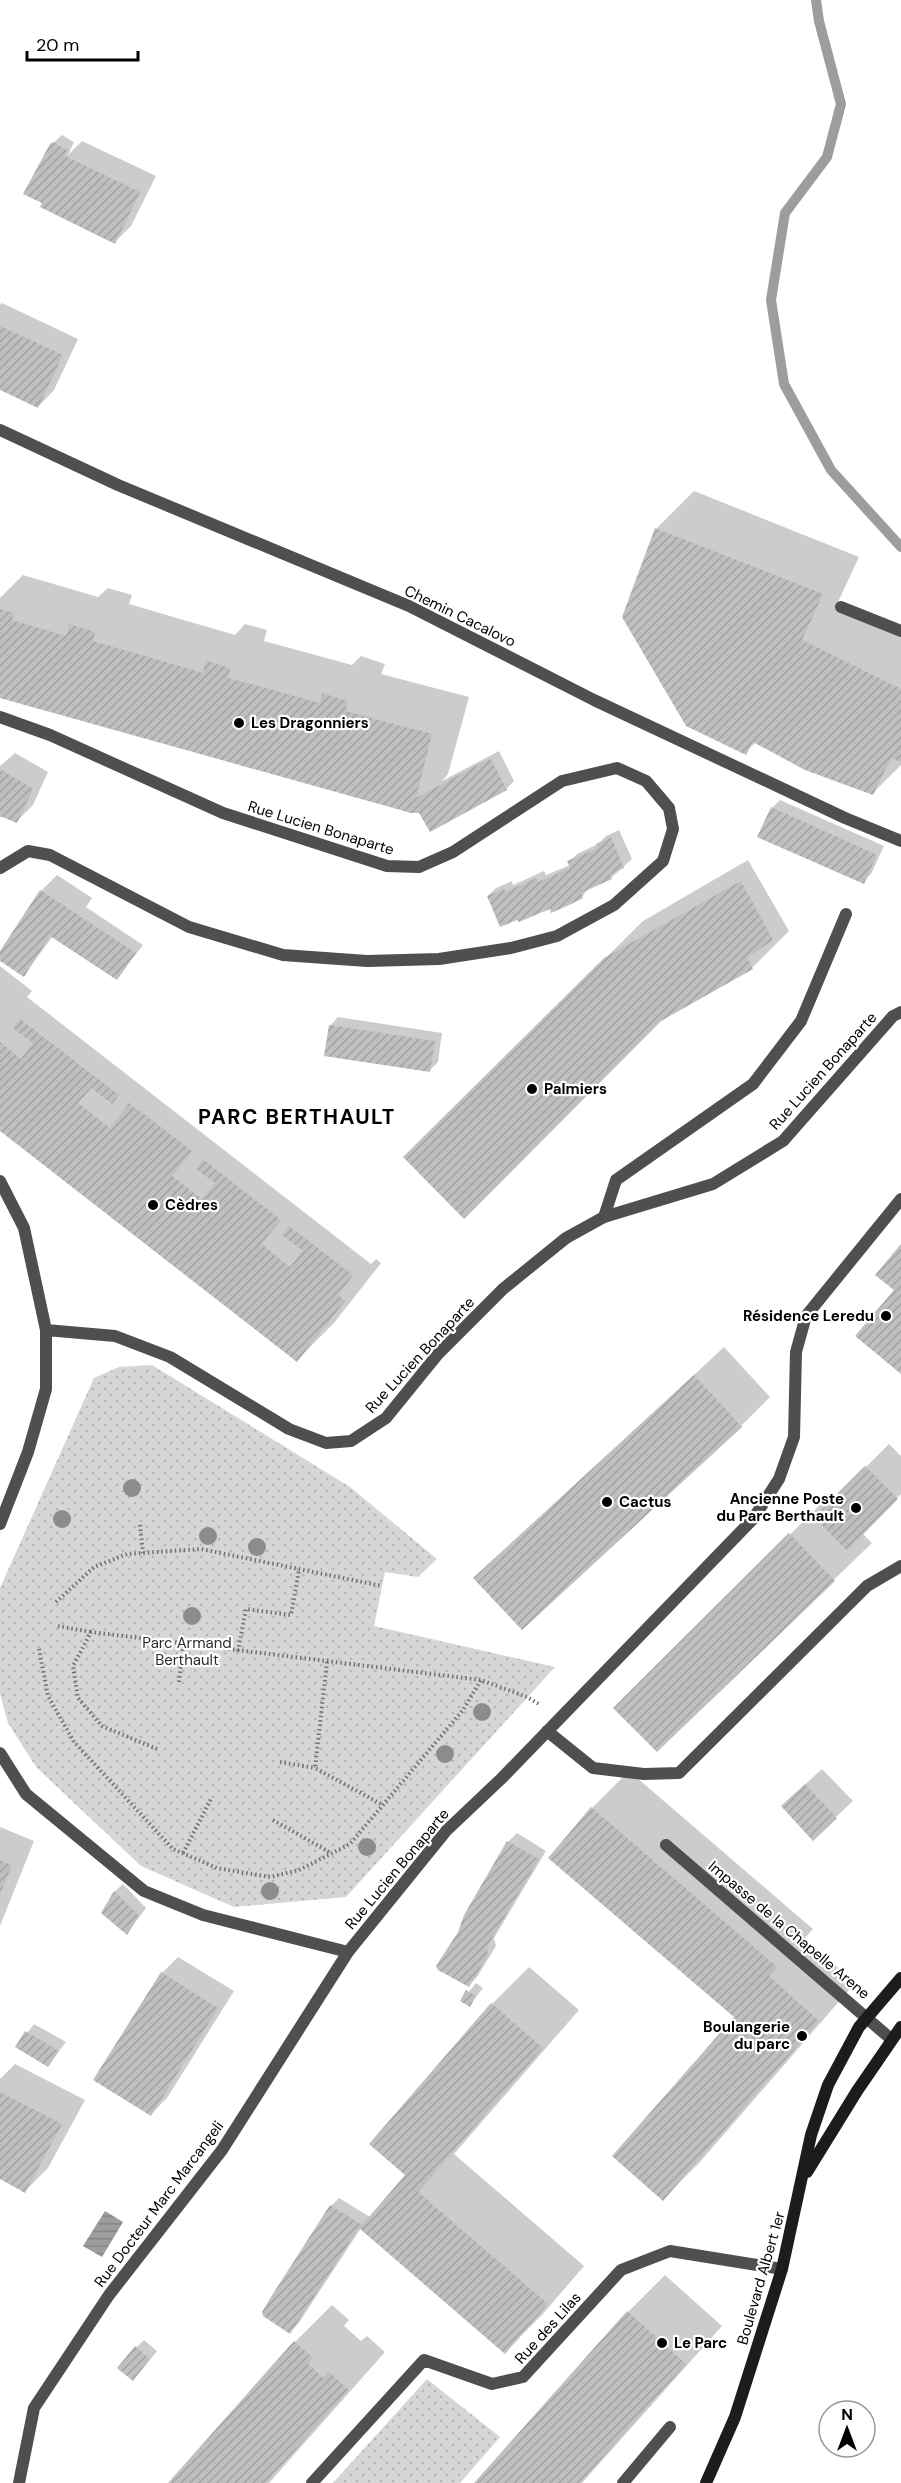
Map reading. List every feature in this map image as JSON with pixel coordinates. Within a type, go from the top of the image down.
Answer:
[{"type":"main road","name":"Boulevard Albert 1er","points":[[706,2483],[735,2417],[782,2269],[811,2135],[828,2085],[859,2028],[901,1978]]},
{"type":"main road","name":"Boulevard Albert 1er","points":[[802,2181],[891,2039],[901,2027]]},
{"type":"street","name":"Chemin Cacalovo","points":[[0,430],[118,485],[409,606],[594,700],[845,818],[901,841]]},
{"type":"street","points":[[842,607],[901,631]]},
{"type":"street","name":"Rue Lucien Bonaparte","points":[[0,717],[50,735],[223,813],[387,866],[419,867],[453,852],[562,780],[617,768],[646,780],[669,808],[673,829],[663,861],[614,905],[557,936],[511,948],[439,959],[367,961],[283,955],[189,927],[50,855],[28,851],[0,868]]},
{"type":"street","points":[[604,1217],[616,1180],[753,1084],[801,1021],[846,914]]},
{"type":"street","name":"Rue Lucien Bonaparte","points":[[46,1330],[115,1336],[170,1357],[289,1429],[326,1443],[351,1441],[386,1419],[438,1354],[503,1289],[566,1238],[604,1217],[713,1184],[783,1141],[893,1016],[901,1012]]},
{"type":"street","points":[[0,1181],[24,1228],[46,1330],[46,1389],[28,1452],[0,1524]]},
{"type":"street","name":"Rue Lucien Bonaparte","points":[[348,1952],[446,1831],[548,1731],[753,1519],[779,1479],[795,1437],[796,1352],[806,1316],[901,1199]]},
{"type":"street","points":[[548,1731],[593,1768],[644,1774],[679,1773],[867,1586],[901,1566]]},
{"type":"street","points":[[0,1753],[26,1794],[144,1891],[203,1915],[348,1952]]},
{"type":"street","name":"Impasse de la Chapelle Arene","points":[[666,1845],[891,2039]]},
{"type":"street","name":"Rue Docteur Marc Marcangeli","points":[[19,2483],[34,2408],[109,2295],[222,2150],[348,1952]]},
{"type":"street","name":"Rue des Lilas","points":[[312,2483],[424,2360],[492,2384],[523,2377],[621,2270],[670,2252],[782,2269]]},
{"type":"street","points":[[623,2483],[670,2427]]},
{"type":"path","points":[[140,1525],[143,1553]]},
{"type":"path","points":[[56,1602],[94,1567],[127,1554],[201,1549],[382,1586]]},
{"type":"path","points":[[238,1652],[246,1609],[291,1615],[299,1570]]},
{"type":"path","points":[[58,1626],[183,1645],[481,1680],[527,1697]]},
{"type":"path","points":[[91,1632],[73,1666],[78,1698],[102,1726],[157,1749]]},
{"type":"path","points":[[179,1682],[183,1645]]},
{"type":"path","points":[[39,1649],[48,1696],[74,1742],[173,1849],[217,1868],[270,1877],[300,1870],[350,1844],[463,1710],[481,1680]]},
{"type":"path","points":[[315,1768],[327,1662]]},
{"type":"path","points":[[280,1762],[315,1768],[383,1805]]},
{"type":"path","points":[[183,1854],[212,1799]]},
{"type":"path","points":[[273,1820],[331,1854]]},
{"type":"green space","name":"Parc Armand Berthault","points":[[152,1365],[350,1487],[437,1559],[418,1577],[385,1572],[374,1626],[555,1667],[346,1897],[234,1907],[141,1866],[36,1767],[8,1723],[0,1694],[0,1588],[94,1378],[119,1367]]},
{"type":"green space","points":[[427,2379],[500,2437],[460,2483],[333,2483]]},
{"type":"shaded area","points":[[105,2211],[123,2222],[102,2257],[83,2246]]},
{"type":"building","points":[[53,142],[67,150],[65,156],[140,192],[115,244],[40,207],[42,203],[23,194]]},
{"type":"building","points":[[0,326],[63,355],[38,408],[0,390]]},
{"type":"building","points":[[655,528],[823,594],[802,640],[901,689],[901,762],[891,758],[873,795],[805,770],[753,742],[746,755],[686,726],[622,617]]},
{"type":"building","name":"Les Dragonniers","points":[[0,609],[14,613],[12,620],[66,636],[69,624],[95,632],[93,641],[203,673],[206,661],[230,668],[228,678],[320,703],[322,693],[348,701],[345,711],[432,734],[416,798],[490,758],[507,790],[430,832],[419,813],[411,813],[0,698]]},
{"type":"building","points":[[0,769],[33,789],[17,823],[0,816]]},
{"type":"building","points":[[771,807],[877,855],[864,884],[757,837]]},
{"type":"building","points":[[611,837],[624,868],[610,875],[612,879],[581,893],[583,898],[551,913],[550,909],[500,927],[487,896],[504,888],[505,892],[536,878],[538,882],[570,868],[567,861],[598,848],[596,844]]},
{"type":"building","name":"Palmiers","points":[[741,881],[773,940],[747,958],[753,969],[661,1021],[464,1219],[403,1157],[604,958]]},
{"type":"building","points":[[40,890],[136,953],[117,980],[50,936],[24,977],[0,961],[0,951]]},
{"type":"building","name":"Cèdres","points":[[20,1019],[119,1095],[112,1104],[91,1088],[78,1103],[110,1128],[129,1103],[192,1151],[172,1176],[202,1199],[215,1183],[196,1169],[203,1159],[281,1220],[261,1244],[290,1267],[303,1251],[282,1235],[289,1226],[353,1275],[338,1295],[345,1301],[297,1362],[0,1131],[0,1042],[21,1059],[33,1043],[13,1028]]},
{"type":"building","points":[[329,1025],[435,1041],[430,1072],[324,1056]]},
{"type":"building","name":"Résidence Leredu","points":[[901,1244],[901,1374],[855,1336],[894,1290],[875,1275]]},
{"type":"building","name":"Cactus","points":[[694,1375],[742,1427],[522,1630],[473,1578]]},
{"type":"building","name":"Ancienne Poste du Parc Berthault","points":[[865,1466],[898,1499],[847,1551],[814,1517]]},
{"type":"building","points":[[789,1533],[835,1581],[657,1752],[613,1708]]},
{"type":"building","points":[[805,1784],[837,1818],[813,1841],[781,1806]]},
{"type":"building","points":[[591,1807],[777,1967],[769,1976],[819,2021],[663,2201],[612,2156],[734,2017],[548,1858]]},
{"type":"building","points":[[507,1841],[539,1859],[487,1947],[488,1955],[469,1987],[438,1970],[436,1966],[458,1932],[464,1915]]},
{"type":"building","points":[[0,1860],[12,1865],[0,1894]]},
{"type":"building","points":[[114,1891],[139,1916],[127,1935],[101,1913]]},
{"type":"building","points":[[161,1972],[218,2008],[151,2116],[93,2080]]},
{"type":"building","points":[[466,1990],[476,1996],[470,2007],[460,2001]]},
{"type":"building","points":[[491,2003],[543,2048],[418,2192],[548,2304],[505,2354],[359,2228],[290,2334],[263,2316],[262,2312],[269,2300],[330,2205],[362,2225],[405,2175],[369,2144]]},
{"type":"building","points":[[25,2031],[59,2051],[48,2067],[15,2047]]},
{"type":"building","points":[[0,2092],[62,2124],[25,2193],[0,2179]]},
{"type":"building","points":[[627,2311],[686,2364],[580,2483],[474,2483]]},
{"type":"building","points":[[294,2341],[313,2358],[308,2364],[323,2378],[329,2372],[349,2390],[266,2483],[168,2483]]},
{"type":"building","points":[[135,2346],[150,2359],[133,2381],[117,2368]]},
{"type":"waterway","points":[[816,0],[819,21],[841,104],[827,157],[785,213],[771,300],[784,384],[831,470],[901,547]]},
{"type":"place","name":"Les Dragonniers","points":[[239,723]]},
{"type":"place","name":"Palmiers","points":[[532,1089]]},
{"type":"place","name":"Cèdres","points":[[153,1205]]},
{"type":"place","name":"Résidence Leredu","points":[[886,1316]]},
{"type":"place","name":"Cactus","points":[[607,1502]]},
{"type":"place","name":"Ancienne Poste du Parc Berthault","points":[[856,1508]]},
{"type":"place","name":"Boulangerie du parc","points":[[802,2036]]},
{"type":"place","name":"Le Parc","points":[[662,2343]]},
{"type":"district","name":"PARC BERTHAULT","points":[[297,1117]]}]
